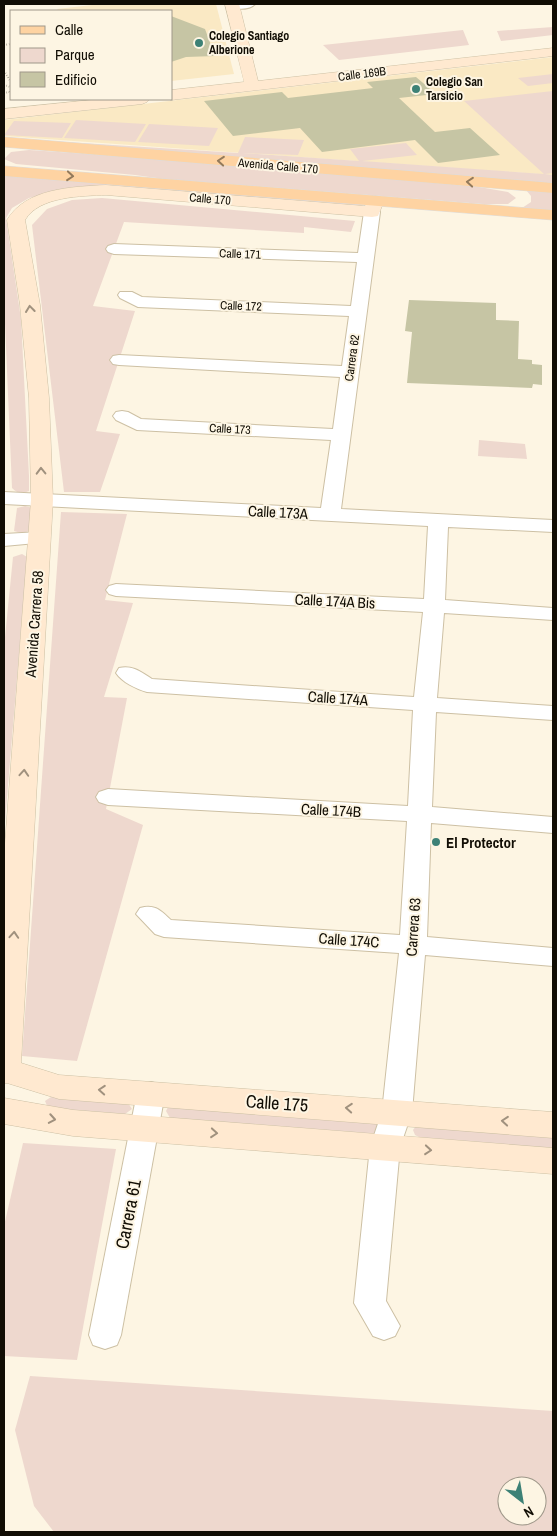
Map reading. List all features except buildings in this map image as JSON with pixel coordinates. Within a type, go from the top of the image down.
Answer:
[{"type":"main road","name":"Avenida Calle 170","points":[[4,142],[553,188]]},
{"type":"main road","points":[[4,152],[34,148],[170,156]]},
{"type":"main road","points":[[4,166],[31,173]]},
{"type":"main road","name":"Avenida Calle 170","points":[[4,171],[374,207],[397,203],[553,215]]},
{"type":"main road","points":[[397,203],[499,208],[522,202],[524,198],[522,193],[499,184]]},
{"type":"street","points":[[249,4],[233,5],[250,82]]},
{"type":"street","name":"Calle 169B","points":[[172,95],[250,82],[553,43]]},
{"type":"street","name":"Calle 169B","points":[[172,86],[250,82],[553,52]]},
{"type":"street","points":[[4,114],[133,100]]},
{"type":"street","name":"Calle 170","points":[[49,198],[77,192],[106,190],[374,207]]},
{"type":"street","name":"Avenida Carrera 58","points":[[4,1071],[42,500],[39,398],[30,305],[16,220],[18,214],[28,206],[49,198]]},
{"type":"street","name":"Carrera 62","points":[[330,515],[365,258],[374,207]]},
{"type":"street","name":"Calle 171","points":[[114,249],[365,258]]},
{"type":"street","name":"Calle 172","points":[[126,295],[138,302],[358,311]]},
{"type":"street","points":[[119,360],[350,372]]},
{"type":"street","name":"Calle 173","points":[[122,416],[137,424],[341,435]]},
{"type":"street","name":"Calle 173A","points":[[4,498],[553,526]]},
{"type":"street","name":"Carrera 63","points":[[384,1326],[370,1303],[386,1147],[397,1112],[413,944],[425,704],[434,606],[438,520]]},
{"type":"street","points":[[4,540],[40,542]]},
{"type":"street","points":[[4,550],[40,542]]},
{"type":"street","name":"Calle 174A Bis","points":[[116,590],[553,614]]},
{"type":"street","name":"Calle 174A","points":[[127,673],[147,684],[553,712]]},
{"type":"street","name":"Calle 174B","points":[[108,797],[420,814],[553,825]]},
{"type":"street","name":"Calle 174C","points":[[149,914],[164,928],[413,944],[553,957]]},
{"type":"street","name":"Calle 175","points":[[4,1071],[59,1087],[553,1125]]},
{"type":"street","name":"Carrera 61","points":[[105,1335],[151,1094]]},
{"type":"street","points":[[4,1111],[73,1122],[553,1161]]},
{"type":"path","points":[[4,71],[5,75]]},
{"type":"path","points":[[4,85],[9,94]]},
{"type":"path","points":[[4,92],[9,94]]},
{"type":"shaded area","name":"Colegio Santiago Alberione","points":[[101,4],[216,4],[234,74],[172,81],[172,10],[57,9]]},
{"type":"shaded area","name":"Colegio San Tarsicio","points":[[553,57],[553,175],[4,136],[4,120]]},
{"type":"green space","points":[[553,27],[553,35],[501,41],[497,31]]},
{"type":"green space","points":[[463,30],[469,45],[339,60],[323,45]]},
{"type":"green space","points":[[553,74],[553,83],[528,86],[518,78]]},
{"type":"green space","points":[[553,91],[553,173],[545,174],[553,175],[553,185],[208,157],[4,138],[238,153],[245,137],[304,140],[298,155],[242,153],[359,161],[350,149],[406,143],[417,155],[362,161],[544,174],[464,101]]},
{"type":"green space","points":[[76,120],[146,124],[135,142],[64,138]]},
{"type":"green space","points":[[14,121],[71,123],[62,138],[4,135]]},
{"type":"green space","points":[[149,124],[218,128],[209,146],[138,142]]},
{"type":"green space","points":[[29,150],[207,162],[479,187],[508,192],[516,198],[508,204],[483,204],[164,179],[16,164],[4,159],[11,152]]},
{"type":"green space","points":[[4,174],[360,204],[363,206],[98,186],[29,198],[12,208],[6,218],[21,319],[29,476],[29,491],[20,493],[12,488],[4,300]]},
{"type":"green space","points":[[526,190],[553,190],[553,211],[525,210],[522,208],[531,202],[531,196]]},
{"type":"green space","points":[[102,198],[355,221],[351,232],[304,227],[304,233],[124,222],[93,306],[135,311],[96,431],[120,434],[100,492],[64,492],[32,225],[47,209],[72,200]]},
{"type":"green space","points":[[479,440],[525,444],[527,459],[478,456]]},
{"type":"green space","points":[[25,506],[33,508],[30,531],[21,533],[14,531],[17,508]]},
{"type":"green space","points":[[61,512],[127,514],[105,600],[133,603],[104,697],[127,698],[106,809],[143,825],[77,1061],[22,1056]]},
{"type":"green space","points":[[22,554],[27,557],[4,834],[4,647],[13,557]]},
{"type":"green space","points":[[51,1097],[128,1103],[132,1109],[125,1114],[48,1108],[45,1101]]},
{"type":"green space","points":[[168,1107],[377,1122],[380,1124],[375,1134],[170,1118],[166,1111]]},
{"type":"green space","points":[[421,1124],[553,1136],[553,1149],[421,1138],[415,1135],[413,1130]]},
{"type":"green space","points":[[23,1143],[116,1149],[77,1360],[4,1356],[4,1226]]},
{"type":"green space","points":[[30,1376],[553,1411],[553,1532],[54,1532],[34,1506],[15,1430]]},
{"type":"place","name":"Colegio Santiago Alberione","points":[[199,43]]},
{"type":"place","name":"Colegio San Tarsicio","points":[[416,89]]},
{"type":"place","name":"El Protector","points":[[436,842]]}]
